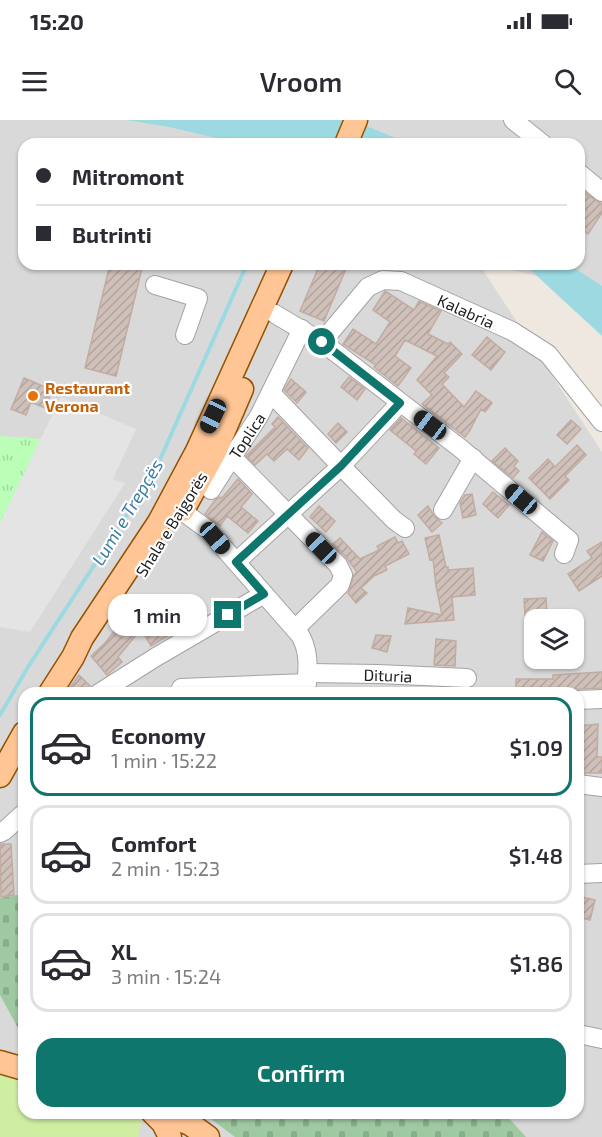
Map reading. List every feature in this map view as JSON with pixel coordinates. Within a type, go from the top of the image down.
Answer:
[{"type":"main road","points":[[334,138],[342,120]]},
{"type":"main road","points":[[348,138],[356,120]]},
{"type":"main road","name":"Shala e Bajgorës","points":[[171,521],[197,451],[279,270]]},
{"type":"main road","name":"Shala e Bajgorës","points":[[54,687],[82,638],[171,521],[214,452],[293,270]]},
{"type":"main road","points":[[0,776],[18,744]]},
{"type":"main road","points":[[0,1062],[18,1067]]},
{"type":"main road","points":[[159,1119],[170,1137]]},
{"type":"main road","points":[[177,1119],[190,1124],[208,1136]]},
{"type":"street","points":[[513,120],[536,138]]},
{"type":"street","points":[[585,178],[602,192]]},
{"type":"street","name":"Kalabria","points":[[322,342],[368,287],[383,280],[401,281],[512,331],[548,354],[602,422]]},
{"type":"street","points":[[155,285],[198,298],[185,335]]},
{"type":"street","points":[[275,314],[322,342],[473,458],[569,540],[564,554]]},
{"type":"street","name":"Toplica","points":[[296,629],[340,585],[343,575],[338,565],[232,457],[272,393],[302,329]]},
{"type":"street","points":[[272,393],[394,520],[405,528]]},
{"type":"street","points":[[236,562],[341,466],[400,403]]},
{"type":"street","points":[[211,490],[232,457]]},
{"type":"street","points":[[443,510],[473,458]]},
{"type":"street","points":[[171,521],[208,530],[296,629],[307,647],[307,683]]},
{"type":"street","points":[[108,687],[264,594]]},
{"type":"street","name":"Dituria","points":[[206,687],[307,683],[378,674],[467,678]]},
{"type":"street","points":[[584,700],[602,699]]},
{"type":"street","points":[[584,785],[602,787]]},
{"type":"street","points":[[0,833],[18,818]]},
{"type":"street","points":[[584,874],[602,873]]},
{"type":"street","points":[[584,1035],[602,1039]]},
{"type":"shaded area","points":[[0,120],[602,120],[602,292],[512,270],[585,270],[585,138],[18,138],[18,270],[483,270],[602,452],[602,1137],[0,1137]]},
{"type":"shaded area","points":[[61,397],[136,429],[113,479],[125,483],[30,632],[0,627],[0,523]]},
{"type":"green space","points":[[0,436],[41,439],[0,523]]},
{"type":"green space","points":[[18,895],[18,1028],[0,995],[0,898]]},
{"type":"green space","points":[[0,1071],[18,1076],[18,1119],[142,1119],[138,1137],[0,1137]]},
{"type":"green space","points":[[211,1119],[510,1119],[526,1137],[235,1137]]},
{"type":"water","points":[[127,120],[352,120],[396,138],[216,138]]},
{"type":"water","points":[[530,270],[577,270],[602,286],[602,336]]},
{"type":"building","points":[[585,193],[602,204],[602,213],[588,234],[585,232]]},
{"type":"building","points":[[109,270],[142,270],[116,376],[85,368]]},
{"type":"building","points":[[317,270],[345,270],[324,321],[300,311]]},
{"type":"building","points":[[385,291],[414,310],[419,301],[441,311],[428,334],[448,344],[450,342],[462,354],[444,373],[449,377],[442,384],[464,407],[476,391],[492,403],[485,412],[481,409],[465,437],[422,404],[432,395],[417,380],[437,356],[405,340],[395,356],[411,368],[398,386],[374,367],[376,365],[343,344],[353,329],[376,344],[390,322],[373,310]]},
{"type":"building","points":[[487,337],[505,352],[491,370],[472,355]]},
{"type":"building","points":[[349,377],[365,389],[357,400],[341,387]]},
{"type":"building","name":"Restaurant Verona","points":[[24,378],[52,390],[45,408],[31,402],[26,415],[11,409]]},
{"type":"building","points":[[291,379],[306,392],[297,403],[284,390]]},
{"type":"building","points":[[278,417],[308,448],[299,460],[287,449],[274,461],[267,454],[255,465],[246,456],[275,427],[272,424]]},
{"type":"building","points":[[401,418],[439,448],[426,464],[414,454],[416,451],[390,430]]},
{"type":"building","points":[[571,420],[581,429],[567,444],[557,435]]},
{"type":"building","points":[[338,423],[347,432],[336,443],[328,434]]},
{"type":"building","points":[[577,445],[586,455],[565,476],[569,480],[550,499],[529,478],[548,459],[555,467]]},
{"type":"building","points":[[505,448],[518,461],[514,466],[519,471],[513,478],[492,461]]},
{"type":"building","points":[[238,479],[252,494],[241,507],[258,521],[248,533],[227,516],[220,526],[205,514],[215,500],[222,498]]},
{"type":"building","points":[[493,492],[509,505],[498,518],[483,504]]},
{"type":"building","points":[[472,494],[476,515],[463,518],[460,503],[465,495]]},
{"type":"building","points":[[319,506],[335,521],[326,532],[310,517]]},
{"type":"building","points":[[428,506],[442,523],[432,532],[418,515]]},
{"type":"building","points":[[542,532],[553,541],[543,561],[530,555]]},
{"type":"building","points":[[439,535],[448,570],[473,568],[475,595],[452,597],[454,620],[405,624],[408,608],[442,615],[433,559],[430,560],[425,538]]},
{"type":"building","points":[[395,537],[398,543],[402,541],[409,554],[385,566],[387,570],[374,576],[361,588],[367,593],[356,603],[348,593],[357,572],[333,544],[340,538],[360,559],[379,550],[377,546]]},
{"type":"building","points":[[602,542],[602,576],[579,591],[568,574],[592,558],[587,551]]},
{"type":"building","points":[[546,598],[547,609],[525,609],[524,599]]},
{"type":"building","points":[[138,601],[152,612],[169,635],[151,646],[141,629],[118,657],[122,662],[107,675],[91,656],[105,643]]},
{"type":"building","points":[[376,635],[391,636],[387,652],[372,648]]},
{"type":"building","points":[[436,639],[456,641],[455,666],[434,665]]},
{"type":"building","points":[[602,672],[602,688],[516,687],[516,679],[553,679],[553,675]]},
{"type":"building","points":[[79,675],[90,686],[89,687],[70,687]]},
{"type":"building","points":[[598,724],[597,757],[602,757],[602,773],[584,773],[584,725]]},
{"type":"building","points":[[0,844],[11,844],[14,895],[1,897]]},
{"type":"building","points":[[584,897],[595,900],[590,920],[584,918]]},
{"type":"waterway","name":"Lumi e Trepçës","points":[[0,715],[28,667],[154,473],[244,270]]},
{"type":"place","name":"Restaurant Verona","points":[[33,396]]},
{"type":"route","points":[[228,615],[264,594],[236,562],[341,466],[400,403],[322,342]]}]
